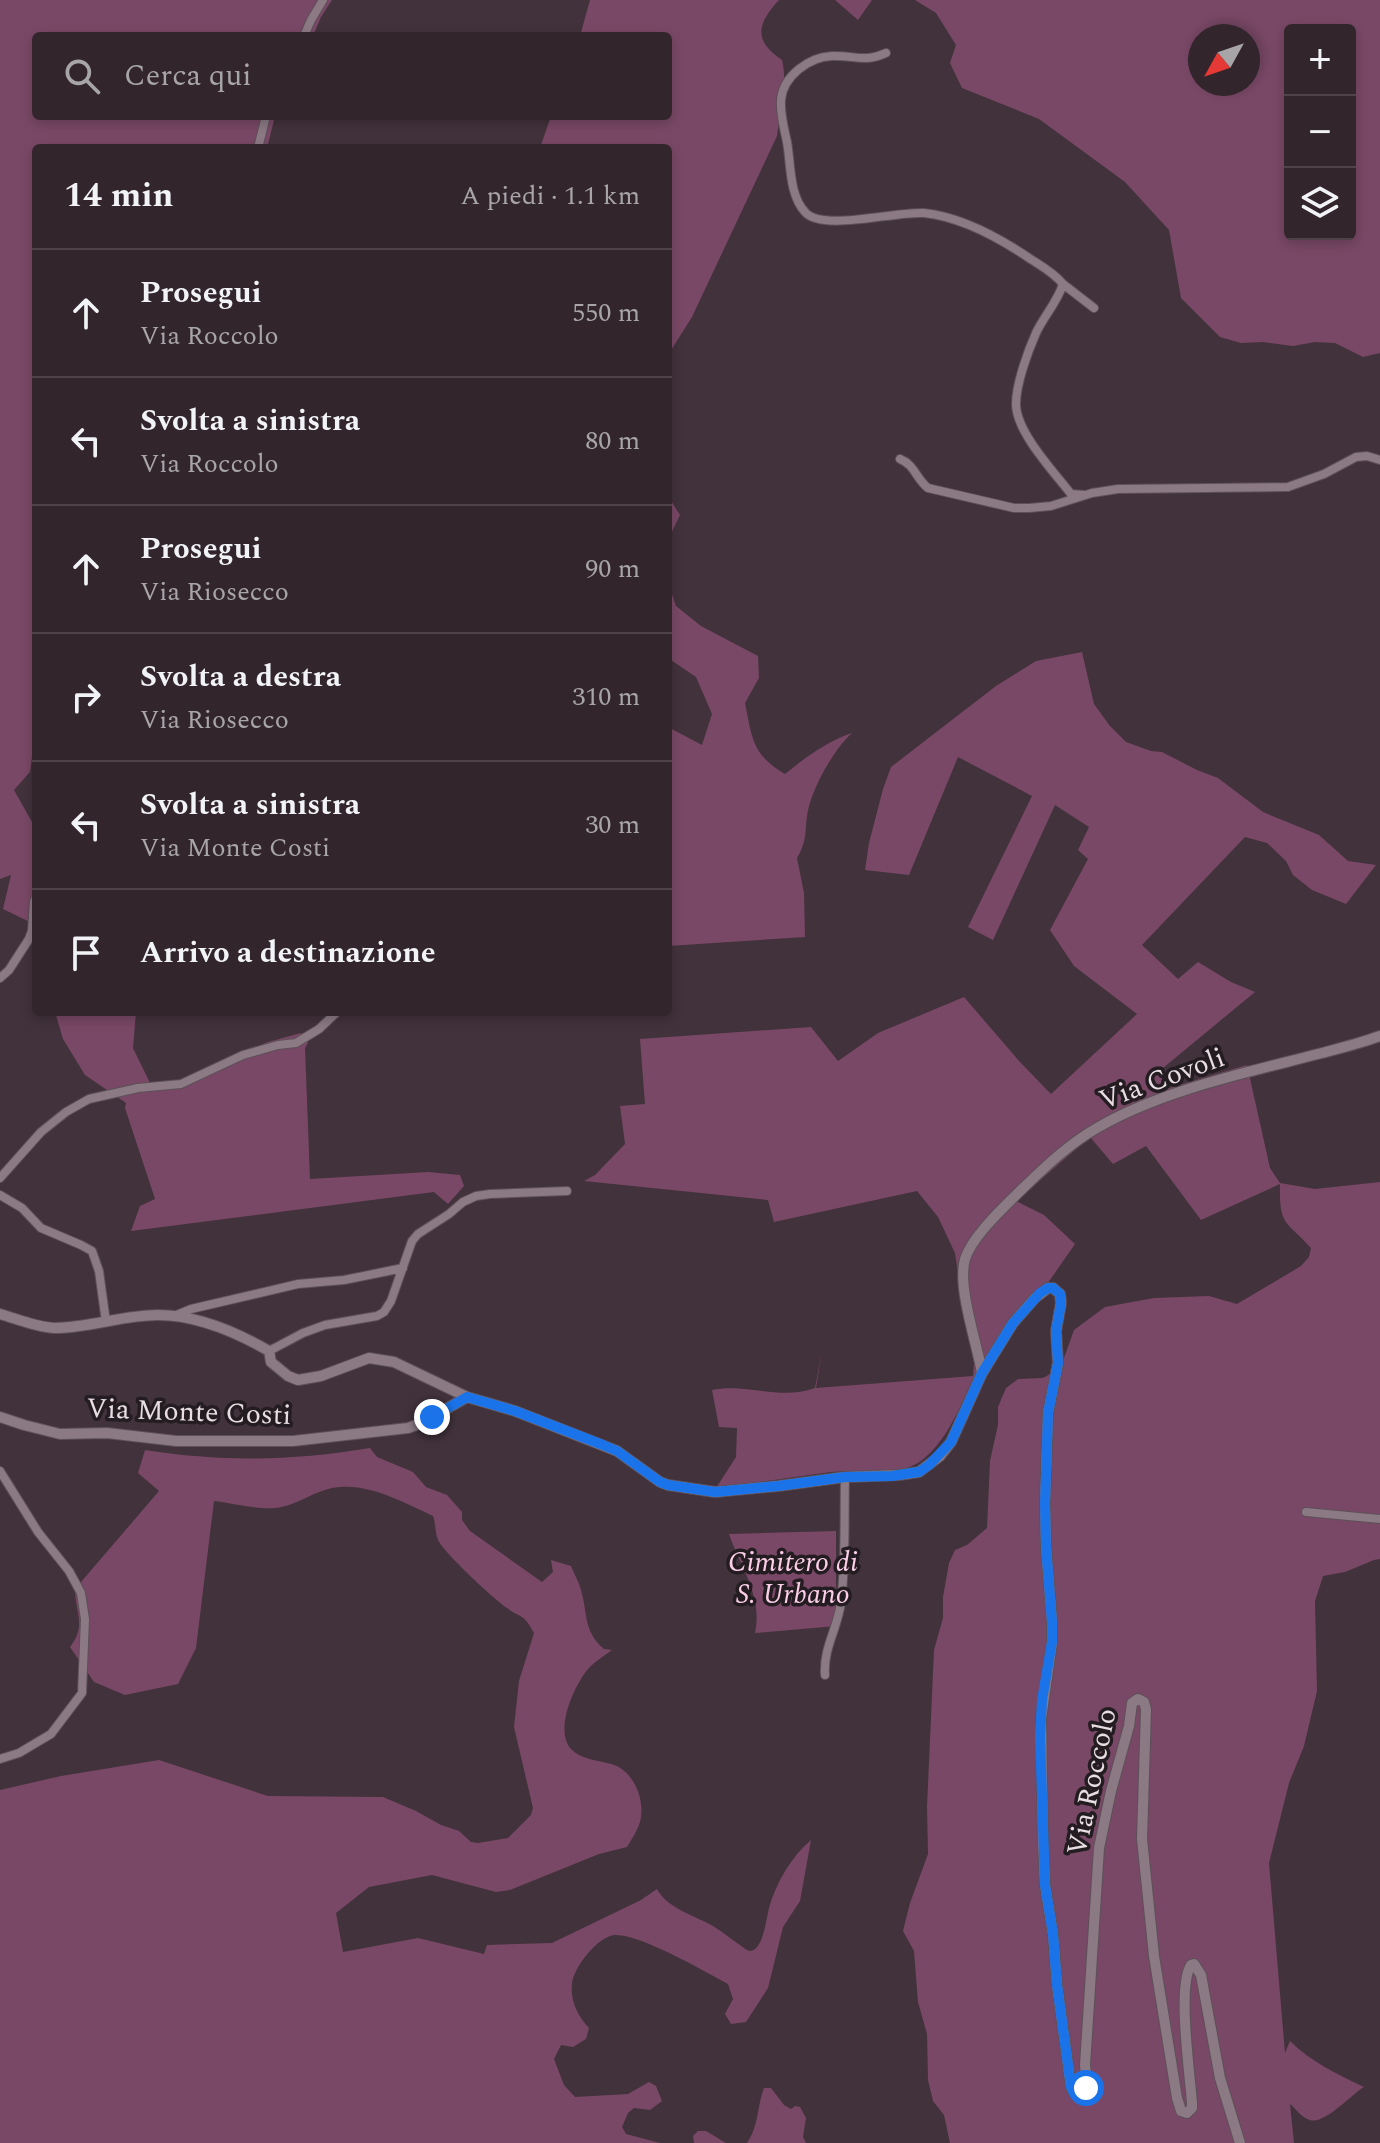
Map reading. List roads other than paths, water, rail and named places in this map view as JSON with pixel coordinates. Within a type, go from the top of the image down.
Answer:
[{"type":"street","points":[[306,32],[323,0]]},
{"type":"street","points":[[886,53],[864,60],[822,57],[808,62],[791,75],[781,96],[781,114],[795,192],[804,212],[826,222],[908,213],[937,215],[966,224],[1007,242],[1056,276],[1094,308]]},
{"type":"street","points":[[259,144],[265,120]]},
{"type":"street","points":[[1063,284],[1033,340],[1016,403],[1023,427],[1071,494],[1085,495]]},
{"type":"street","points":[[900,459],[910,464],[928,488],[1014,508],[1051,506],[1118,489],[1288,487],[1324,474],[1356,457],[1380,460]]},
{"type":"street","points":[[0,978],[9,970],[31,935],[32,924]]},
{"type":"street","points":[[0,1178],[41,1132],[89,1099],[138,1088],[181,1084],[243,1055],[296,1043],[333,1016]]},
{"type":"street","name":"Via Covoli","points":[[982,1373],[965,1293],[964,1262],[976,1240],[1002,1209],[1057,1156],[1097,1128],[1158,1100],[1380,1036]]},
{"type":"street","points":[[269,1351],[316,1328],[382,1313],[391,1301],[408,1247],[414,1238],[468,1199],[490,1194],[567,1191]]},
{"type":"street","points":[[0,1195],[22,1208],[41,1228],[92,1251],[99,1271],[106,1322]]},
{"type":"street","points":[[173,1317],[191,1309],[298,1284],[344,1280],[403,1268]]},
{"type":"street","name":"Via Roccolo","points":[[982,1373],[1023,1311],[1044,1290],[1056,1290],[1061,1303],[1056,1331],[1058,1363],[1048,1413],[1045,1504],[1052,1632],[1040,1736],[1045,1885],[1072,2091],[1081,2094],[1086,2085],[1101,1837],[1132,1703],[1137,1698],[1143,1701],[1146,1709],[1142,1839],[1154,1956],[1177,2098],[1181,2111],[1187,2113],[1192,2108],[1185,1984],[1187,1970],[1194,1964],[1201,1975],[1220,2078],[1240,2143]]},
{"type":"street","points":[[0,1314],[52,1328],[159,1315],[199,1321],[230,1331],[269,1351]]},
{"type":"street","points":[[269,1351],[271,1362],[293,1379],[321,1376],[369,1358],[394,1362],[467,1397],[515,1411],[617,1451],[660,1482],[715,1492],[919,1472],[951,1442],[982,1373]]},
{"type":"street","name":"Via Monte Costi","points":[[0,1417],[60,1434],[107,1433],[176,1441],[293,1441],[408,1428],[467,1397]]},
{"type":"street","points":[[0,1471],[38,1532],[69,1571],[81,1593],[85,1619],[82,1693],[51,1734],[19,1753],[0,1759]]},
{"type":"street","points":[[825,1675],[824,1659],[836,1626],[844,1576],[845,1477]]},
{"type":"street","points":[[1306,1512],[1380,1519]]},
{"type":"park label","name":"Cimitero di S. Urbano","points":[[793,1578]]}]
